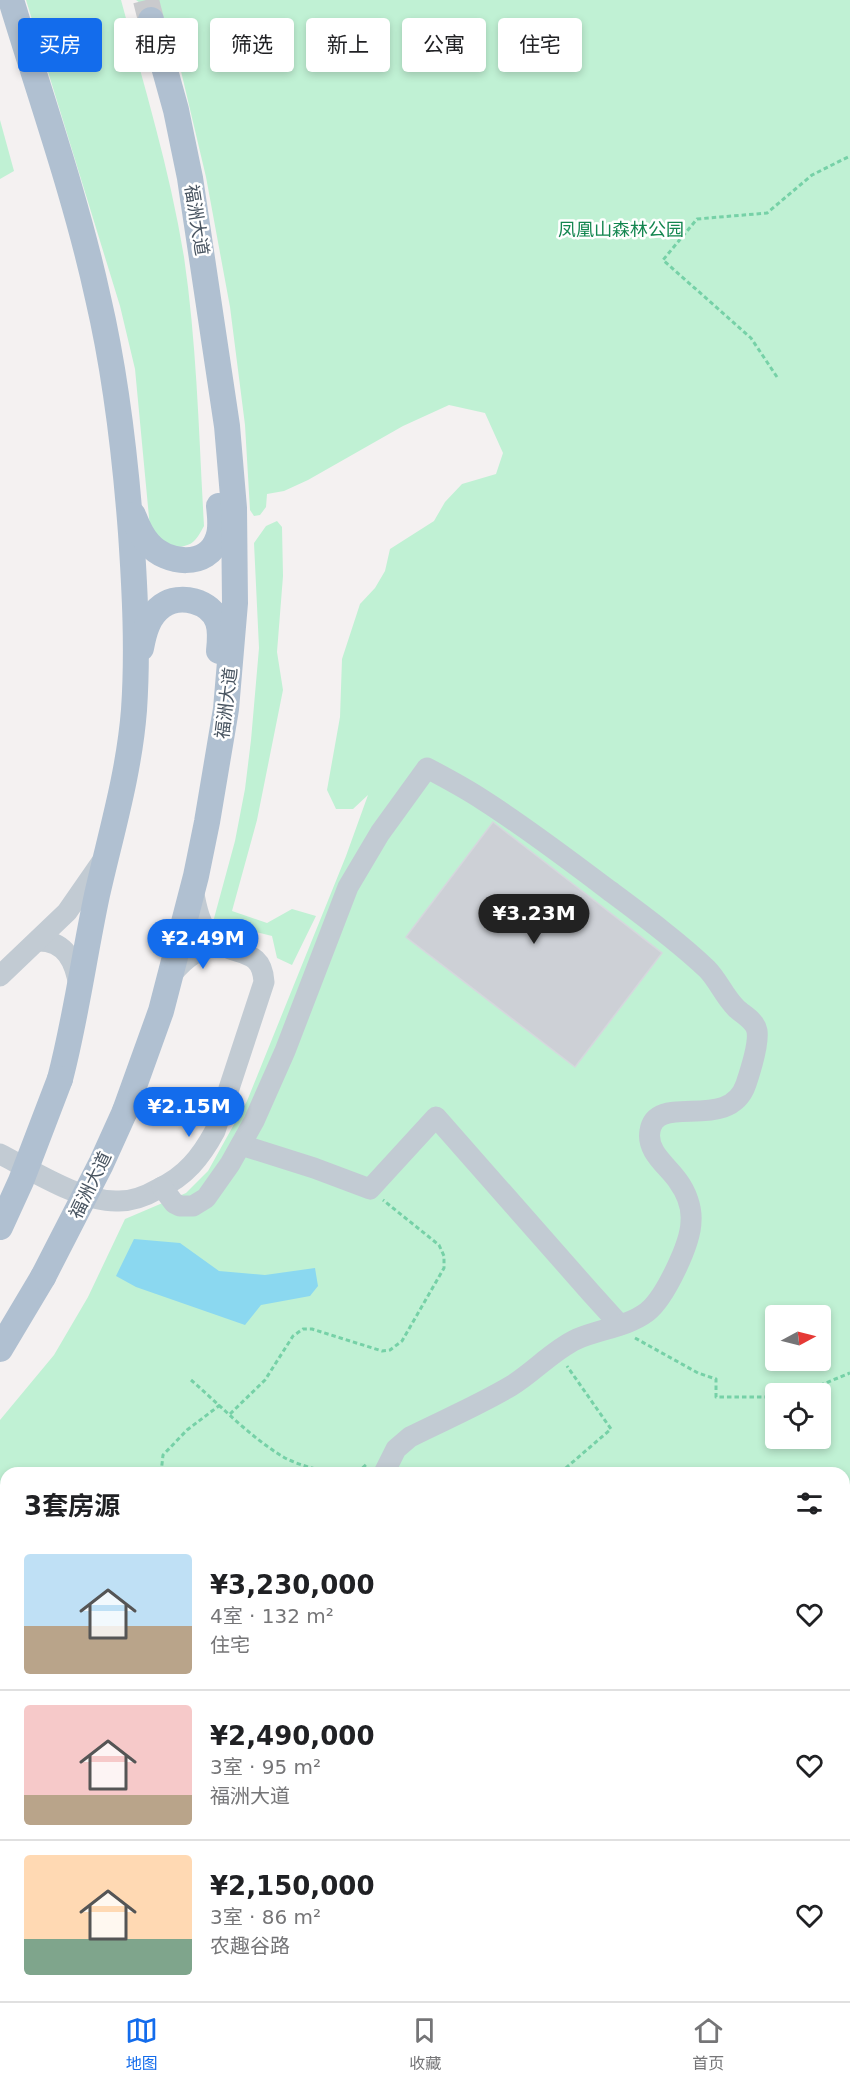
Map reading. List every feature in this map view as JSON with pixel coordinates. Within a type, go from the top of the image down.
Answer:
[{"type":"main road","points":[[0,1227],[25,1171],[60,1079],[98,894],[127,770],[135,676],[134,583],[129,507],[115,385],[98,296],[11,0]]},
{"type":"main road","name":"福洲大道","points":[[0,1349],[43,1277],[101,1164],[125,1111],[162,1011],[193,889],[217,768],[232,653],[236,559],[227,426],[190,178],[166,72]]},
{"type":"main road","points":[[129,507],[149,545],[170,559],[185,560],[201,556],[214,547],[219,538],[220,523],[210,393],[207,282]]},
{"type":"main road","points":[[135,676],[149,621],[162,606],[170,602],[191,600],[200,602],[214,614],[219,623],[220,632],[216,695],[217,768]]},
{"type":"street","points":[[162,1188],[180,1206],[193,1206],[199,1203],[213,1189],[241,1145],[285,1050],[348,887],[380,833],[427,768],[482,799],[636,911],[707,969],[735,1007],[752,1022],[757,1030],[748,1076],[736,1101],[715,1110],[667,1113],[659,1116],[650,1128],[649,1141],[654,1152],[684,1191],[692,1219],[690,1236],[664,1293],[648,1311],[620,1325],[578,1339],[513,1385],[410,1437],[396,1449],[387,1467]]},
{"type":"street","points":[[0,976],[68,912],[109,850]]},
{"type":"street","points":[[0,1154],[73,1190],[98,1199],[119,1201],[133,1200],[162,1188],[179,1177],[203,1153],[215,1131],[263,991],[264,973],[255,959],[214,940],[203,925],[193,889]]},
{"type":"street","points":[[39,941],[49,941],[67,952],[73,963],[79,990]]},
{"type":"street","points":[[172,974],[188,956],[197,951],[221,945]]},
{"type":"street","points":[[241,1145],[370,1189],[436,1117],[620,1325]]},
{"type":"path","points":[[777,377],[751,338],[663,260],[697,219],[767,213],[812,176],[850,156]]},
{"type":"path","points":[[230,1414],[265,1380],[293,1336],[303,1329],[312,1329],[382,1351],[390,1350],[402,1341],[444,1268],[444,1256],[439,1245],[370,1189]]},
{"type":"path","points":[[620,1325],[634,1337],[698,1372],[716,1379],[716,1397],[765,1397]]},
{"type":"path","points":[[557,1352],[611,1429],[567,1467]]},
{"type":"path","points":[[826,1383],[850,1373]]},
{"type":"path","points":[[191,1380],[258,1438],[286,1458],[309,1467]]},
{"type":"path","points":[[162,1467],[163,1455],[187,1430],[220,1405]]},
{"type":"green space","points":[[26,0],[121,0],[126,18],[114,18],[114,72],[141,72],[171,192],[184,257],[192,324],[204,526],[191,544],[169,547],[150,528],[135,369],[120,306],[48,72],[102,72],[102,18],[32,18]]},
{"type":"green space","name":"凤凰山森林公园","points":[[136,0],[850,0],[850,1467],[0,1467],[0,1420],[54,1355],[88,1297],[125,1219],[186,1193],[208,1171],[247,1101],[346,856],[368,795],[353,809],[336,809],[327,790],[340,717],[342,659],[360,604],[375,588],[385,571],[390,549],[434,521],[445,502],[462,484],[496,474],[503,453],[485,413],[449,405],[403,426],[308,480],[284,491],[267,494],[266,507],[260,515],[254,516],[250,510],[245,425],[230,307],[206,177],[181,72],[198,72],[198,18],[156,18],[154,13]]},
{"type":"green space","points":[[0,120],[14,171],[0,179]]},
{"type":"green space","points":[[277,521],[282,527],[283,576],[277,652],[283,690],[257,820],[232,911],[267,923],[292,909],[316,916],[292,965],[277,958],[272,936],[256,932],[231,932],[213,922],[235,841],[251,740],[259,648],[254,543],[266,526]]},
{"type":"water","points":[[134,1239],[180,1243],[219,1271],[265,1275],[315,1268],[318,1286],[310,1296],[261,1305],[245,1325],[136,1287],[116,1276]]},
{"type":"building","points":[[493,822],[662,953],[575,1067],[406,937]]},
{"type":"tunnel","points":[[146,0],[150,18]]}]
